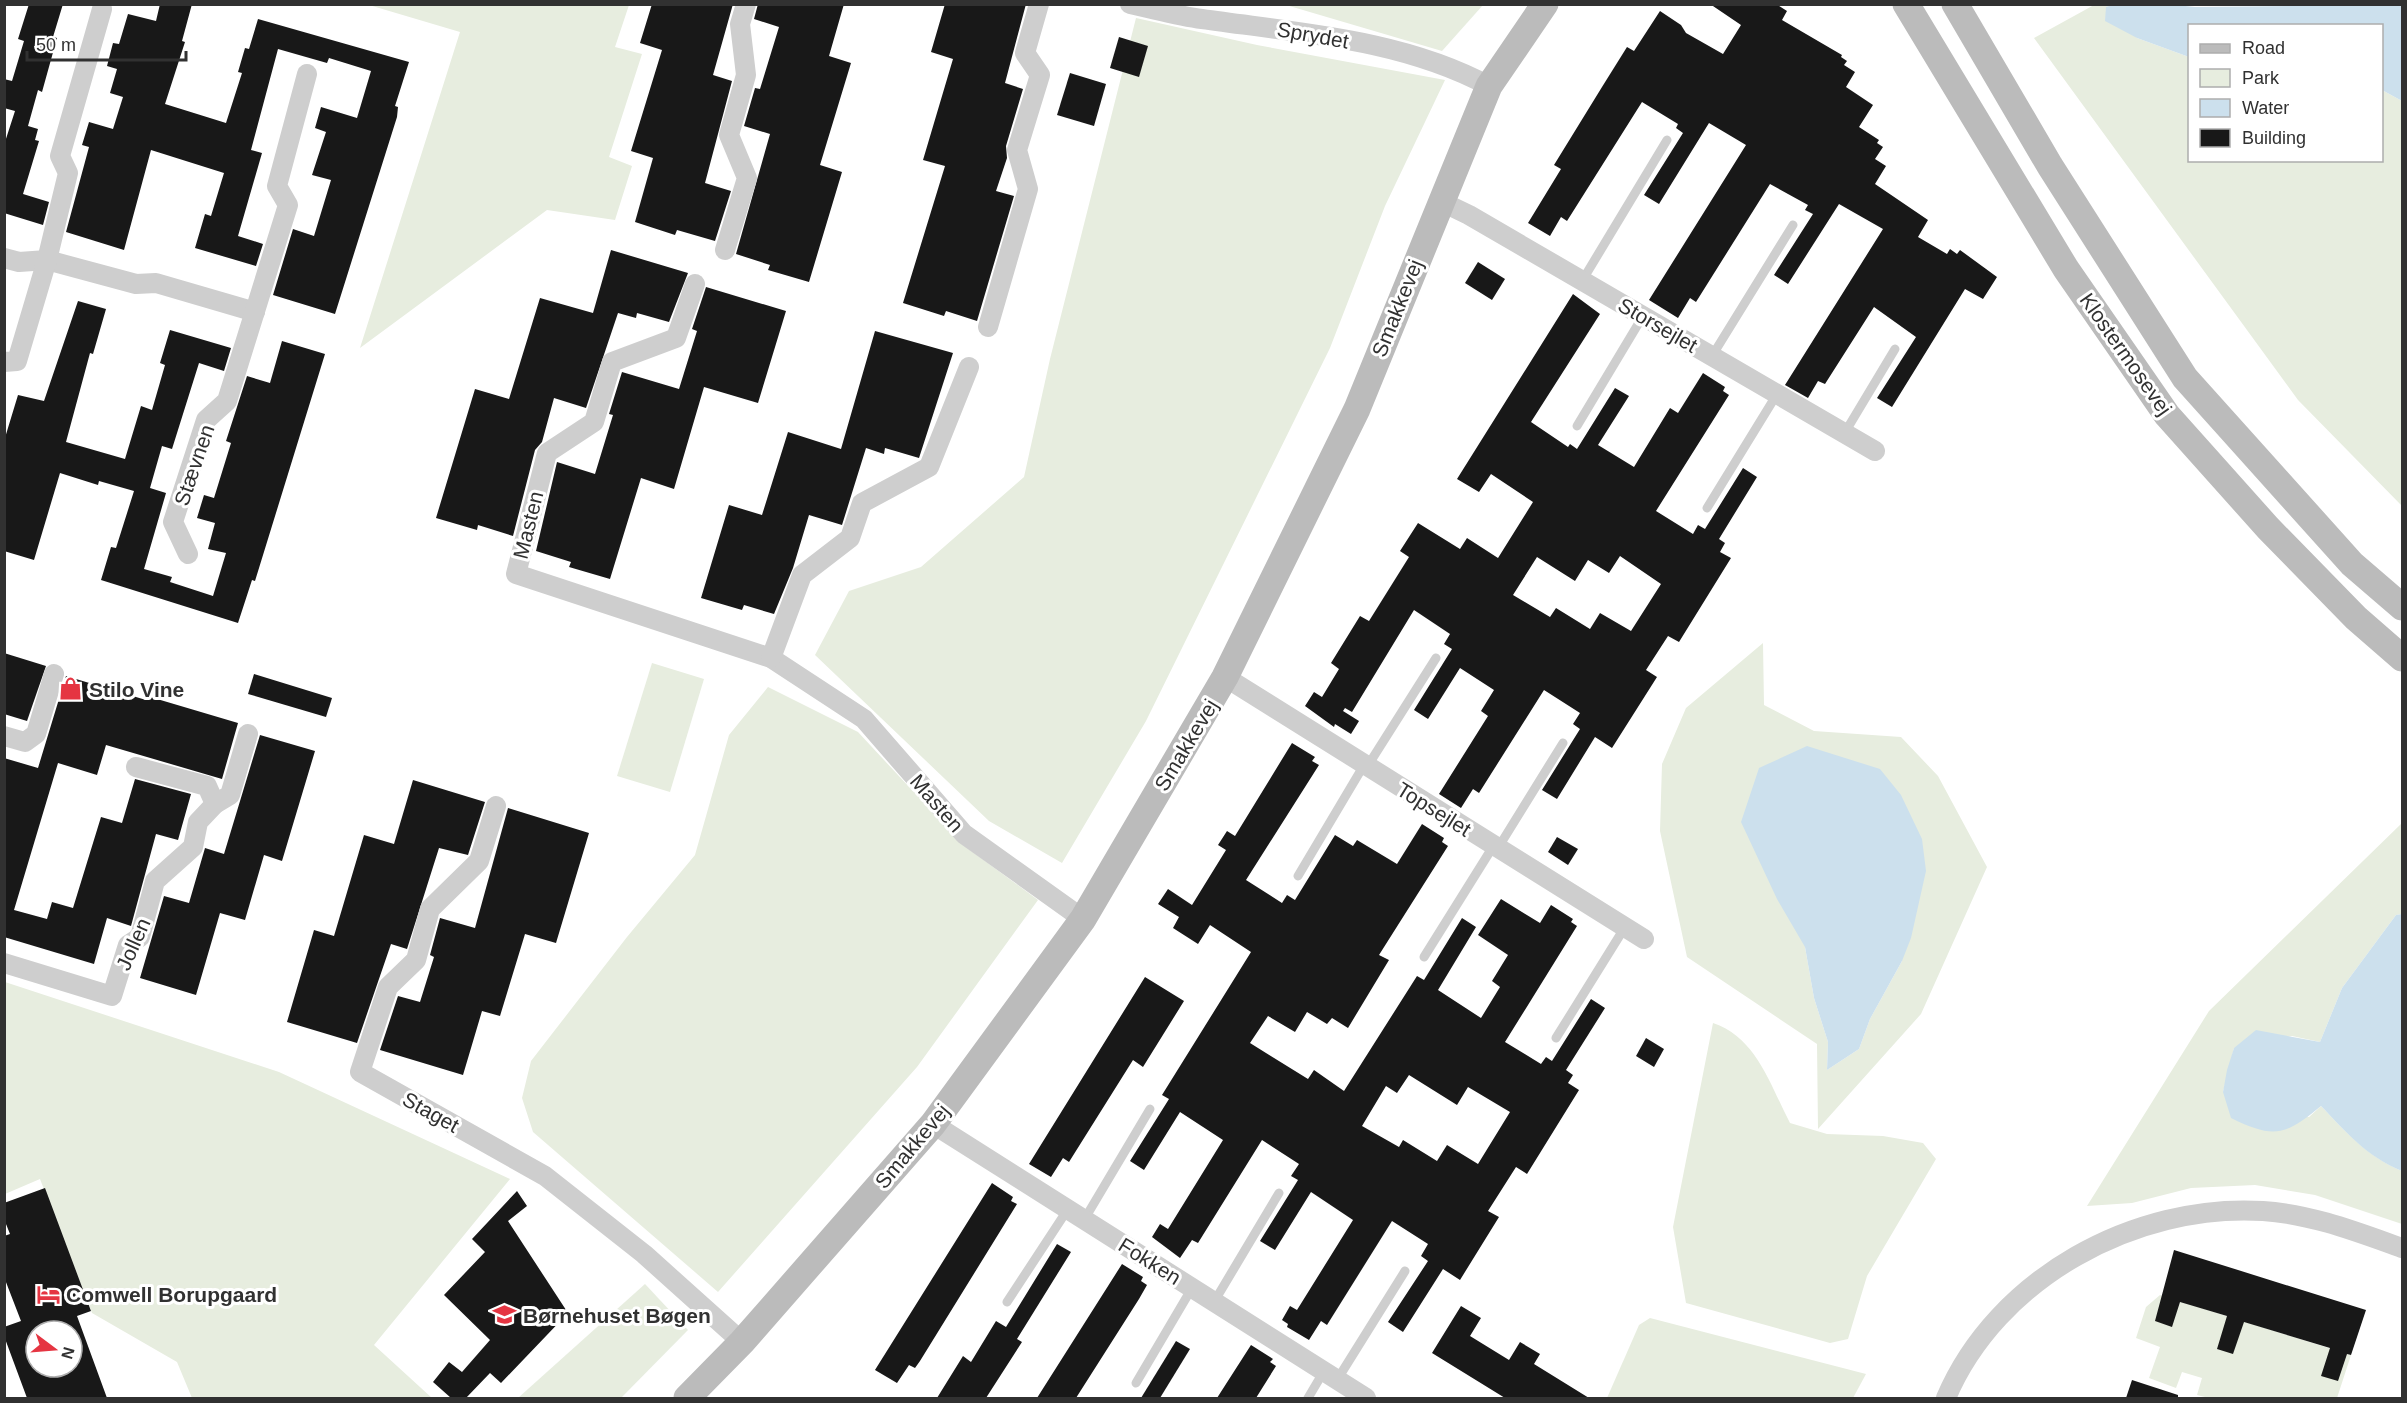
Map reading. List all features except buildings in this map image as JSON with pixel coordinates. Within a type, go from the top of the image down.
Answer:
[{"type":"street","points":[[725,250],[747,178],[729,135],[746,75],[740,24],[746,4]]},
{"type":"street","points":[[988,327],[1028,189],[1017,150],[1040,75],[1025,52],[1039,4]]},
{"type":"street","name":"Sprydet","points":[[1130,4],[1199,19],[1288,30],[1409,53],[1459,70],[1489,86]]},
{"type":"street","name":"Smakkevej","points":[[687,1398],[742,1342],[933,1124],[1083,919],[1225,677],[1357,409],[1440,201],[1489,86],[1545,4]]},
{"type":"street","name":"Klostermosevej","points":[[1906,4],[2066,269],[2167,415],[2268,528],[2356,618],[2403,658]]},
{"type":"street","name":"Klostermosevej","points":[[1955,4],[2050,166],[2185,378],[2352,564],[2403,606]]},
{"type":"street","points":[[4,363],[17,361],[47,260],[68,172],[60,156],[102,9]]},
{"type":"street","name":"Stævnen","points":[[188,554],[173,522],[206,420],[227,401],[288,205],[277,186],[307,74]]},
{"type":"street","name":"Storsejlet","points":[[1440,201],[1469,215],[1875,451]]},
{"type":"street","points":[[4,258],[19,262],[47,260],[136,284],[156,283],[255,312]]},
{"type":"street","name":"Masten","points":[[695,284],[676,338],[612,362],[594,422],[547,453],[516,574],[771,658],[864,719],[964,834],[1083,919]]},
{"type":"street","points":[[771,658],[802,575],[850,538],[862,503],[929,467],[969,367]]},
{"type":"street","points":[[4,736],[25,742],[36,734],[54,674]]},
{"type":"street","name":"Topsejlet","points":[[1225,677],[1644,939]]},
{"type":"street","name":"Jollen","points":[[4,963],[112,996],[128,945],[140,937],[155,881],[193,847],[198,822],[215,804],[230,795],[248,734]]},
{"type":"street","points":[[136,767],[207,786],[215,804]]},
{"type":"street","name":"Staget","points":[[496,806],[479,861],[430,909],[416,960],[388,987],[360,1072],[545,1176],[644,1254],[742,1342]]},
{"type":"street","name":"Fokken","points":[[933,1124],[1366,1398]]},
{"type":"street","points":[[1946,1398],[1981,1340],[2017,1300],[2059,1266],[2096,1245],[2156,1222],[2209,1212],[2263,1211],[2316,1218],[2403,1248]]},
{"type":"lane","points":[[1582,280],[1667,140]]},
{"type":"lane","points":[[1712,356],[1793,225]]},
{"type":"lane","points":[[1576,426],[1643,316]]},
{"type":"lane","points":[[1844,434],[1895,349]]},
{"type":"lane","points":[[1707,508],[1777,394]]},
{"type":"lane","points":[[1298,876],[1436,658]]},
{"type":"lane","points":[[1424,957],[1563,743]]},
{"type":"lane","points":[[1556,1038],[1625,927]]},
{"type":"lane","points":[[1007,1302],[1076,1215],[1150,1109]]},
{"type":"lane","points":[[1214,1302],[1279,1193]]},
{"type":"lane","points":[[1308,1398],[1330,1376],[1405,1271]]},
{"type":"lane","points":[[1136,1383],[1192,1288]]},
{"type":"green space","points":[[369,5],[629,5],[615,47],[642,54],[609,157],[632,166],[615,220],[547,210],[360,348],[460,32]]},
{"type":"green space","points":[[1286,5],[1483,5],[1442,51]]},
{"type":"green space","points":[[2094,5],[2115,5],[2106,7],[2137,38],[2188,57],[2188,162],[2383,162],[2383,91],[2402,101],[2402,506],[2298,400],[2034,38]]},
{"type":"green space","points":[[1136,18],[1257,45],[1445,80],[1385,206],[1330,348],[1146,721],[1062,863],[989,821],[815,655],[849,591],[921,567],[1024,477],[1050,359]]},
{"type":"green space","points":[[1763,643],[1764,705],[1814,731],[1901,737],[1938,776],[1987,867],[1921,1014],[1818,1129],[1817,1044],[1687,957],[1660,831],[1662,764],[1686,708]],"holes":[[[1805,947],[1902,961],[1870,1019],[1859,1049],[1827,1070],[1828,1042],[1814,998]]]},
{"type":"green space","points":[[652,663],[704,679],[670,792],[617,776]]},
{"type":"green space","points":[[768,687],[858,732],[963,845],[1038,900],[917,1067],[718,1292],[533,1132],[522,1098],[531,1061],[627,937],[695,855],[729,735]]},
{"type":"green space","points":[[2402,823],[2402,914],[2396,915],[2342,988],[2320,1042],[2292,1036],[2234,1048],[2223,1092],[2309,1117],[2321,1106],[2368,1151],[2402,1171],[2402,1224],[2315,1195],[2255,1185],[2191,1188],[2132,1203],[2087,1206],[2209,1011]]},
{"type":"green space","points":[[5,982],[279,1072],[510,1179],[374,1345],[432,1398],[192,1398],[177,1362],[92,1313],[40,1179],[5,1194]]},
{"type":"green space","points":[[1713,1023],[1728,1030],[1751,1051],[1790,1123],[1827,1134],[1883,1136],[1923,1143],[1936,1159],[1867,1276],[1848,1339],[1830,1343],[1686,1303],[1673,1227]]},
{"type":"green space","points":[[645,1284],[688,1330],[621,1398],[518,1398]]},
{"type":"green space","points":[[2160,1295],[2351,1355],[2337,1398],[2209,1398],[2197,1395],[2202,1378],[2182,1372],[2176,1388],[2149,1378],[2160,1347],[2136,1338],[2146,1307]]},
{"type":"green space","points":[[1650,1318],[1866,1374],[1853,1398],[1607,1398],[1639,1325]]},
{"type":"water","points":[[2115,4],[2166,4],[2195,7],[2402,5],[2402,101],[2383,91],[2383,24],[2188,24],[2188,57],[2137,38],[2105,21],[2106,7]]},
{"type":"water","points":[[1807,746],[1880,769],[1901,795],[1922,839],[1926,871],[1911,938],[1902,961],[1870,1019],[1859,1049],[1827,1070],[1828,1042],[1814,998],[1805,947],[1777,899],[1741,822],[1759,768]]},
{"type":"water","points":[[2402,914],[2402,1171],[2378,1159],[2368,1151],[2321,1106],[2288,1129],[2279,1131],[2258,1129],[2231,1118],[2223,1092],[2234,1048],[2256,1030],[2320,1042],[2342,988],[2396,915]]},
{"type":"place","name":"Stilo Vine","points":[[71,689]]},
{"type":"place","name":"Comwell Borupgaard","points":[[48,1294]]},
{"type":"place","name":"Børnehuset Bøgen","points":[[505,1315]]}]
